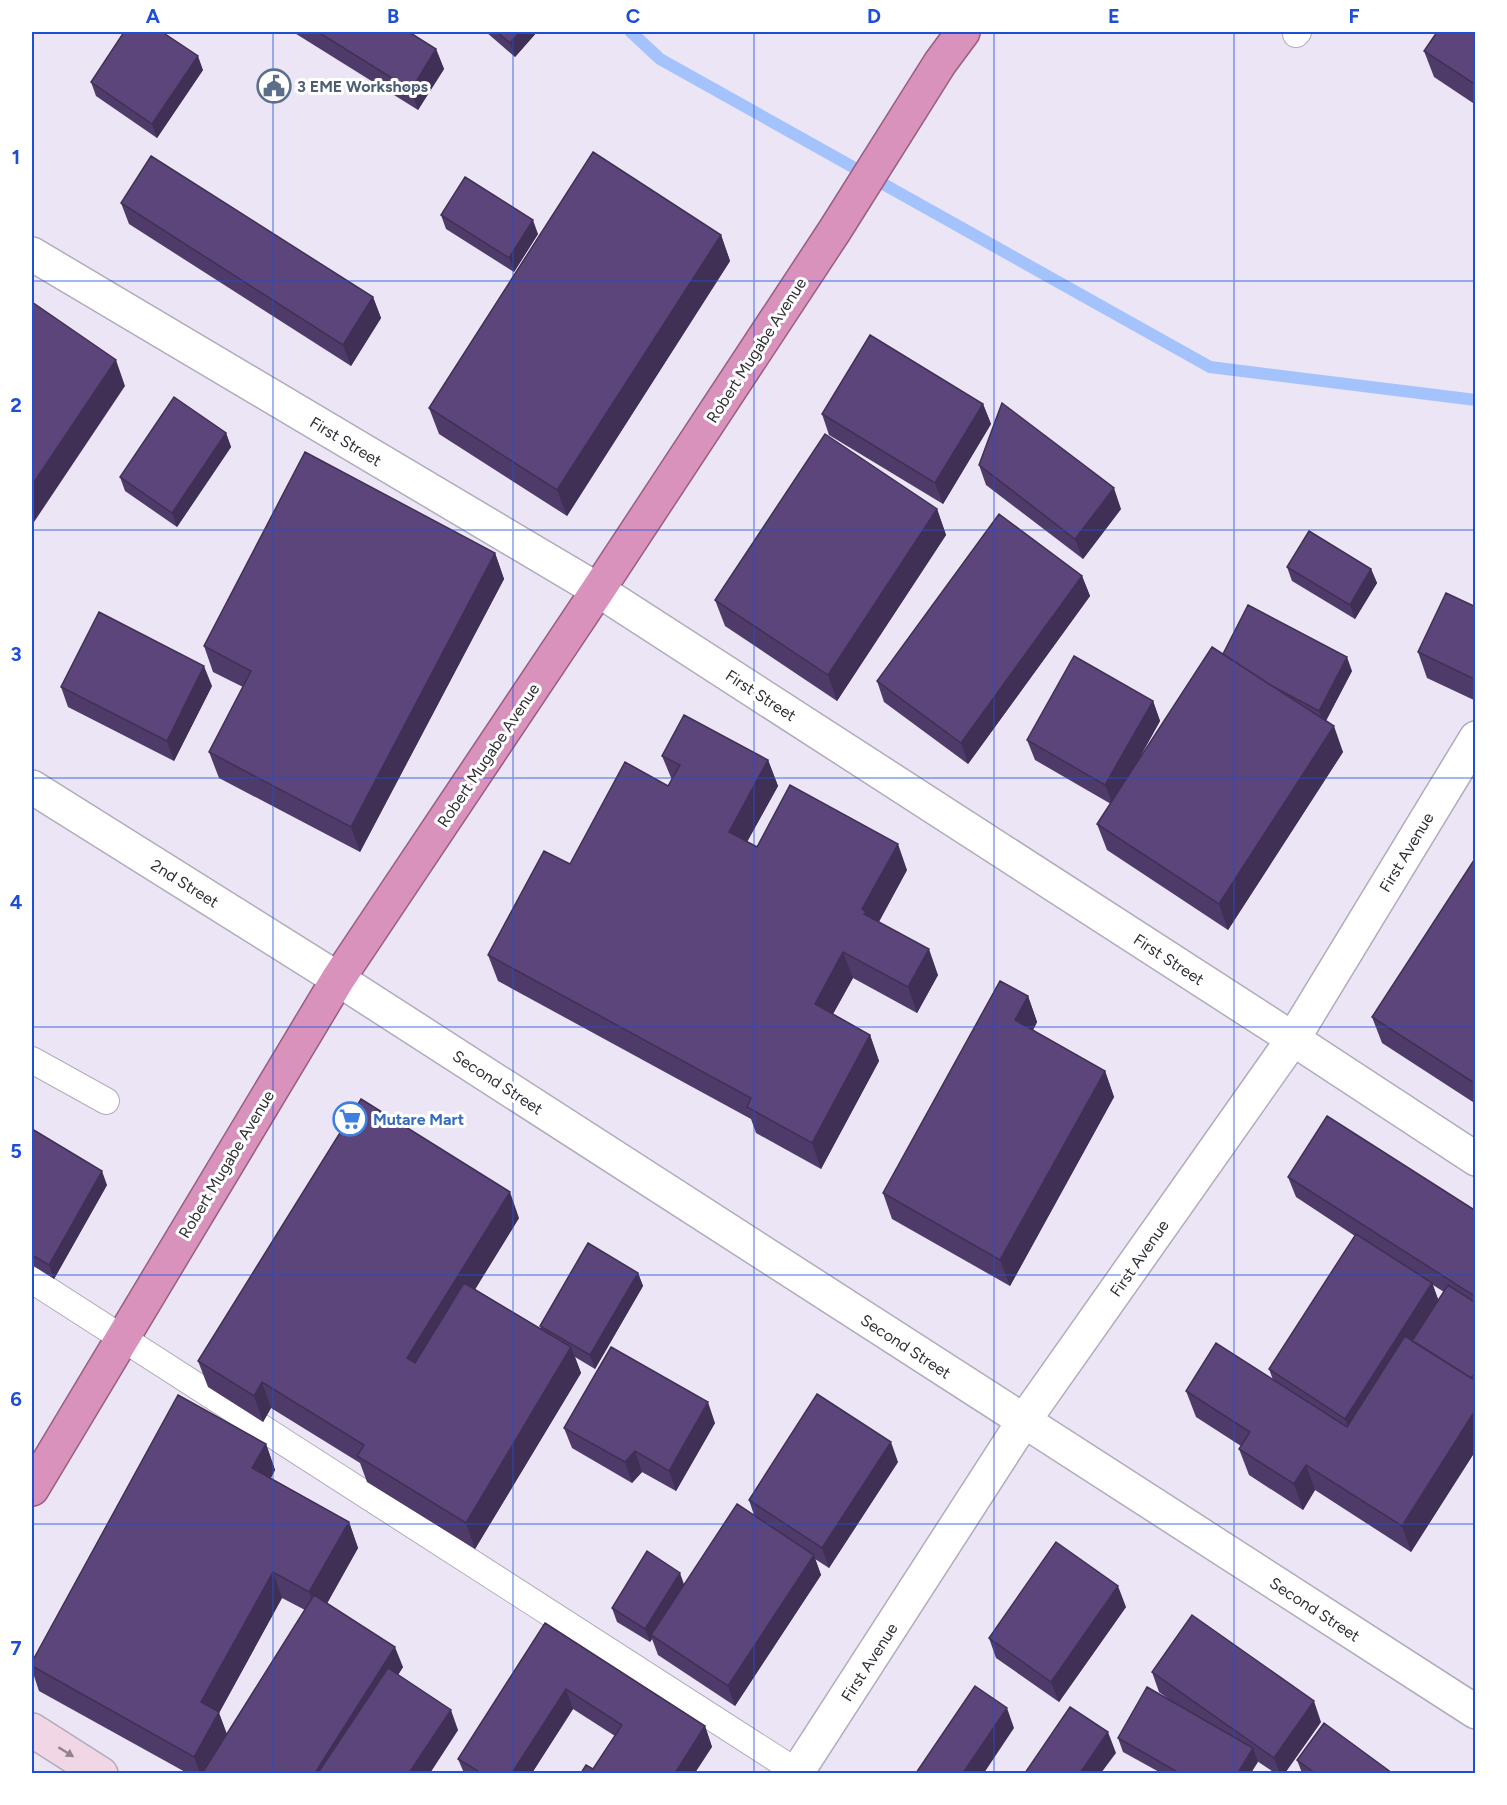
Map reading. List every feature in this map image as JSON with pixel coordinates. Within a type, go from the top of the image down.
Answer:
[{"type":"highway","name":"Robert Mugabe Avenue","points":[[32,1489],[338,979],[598,590],[835,230],[940,63],[963,32]]},
{"type":"main road","points":[[32,1730],[101,1773]]},
{"type":"street","name":"First Street","points":[[32,254],[598,590],[1476,1159]]},
{"type":"street","name":"First Avenue","points":[[798,1773],[1023,1422],[1293,1039],[1476,738]]},
{"type":"street","name":"2nd Street","points":[[32,787],[338,979]]},
{"type":"street","name":"Second Street","points":[[338,979],[1476,1712]]},
{"type":"lane","points":[[32,1060],[106,1101]]},
{"type":"lane","points":[[32,1280],[798,1773]]},
{"type":"building","points":[[124,32],[162,32],[198,56],[152,124],[91,82]]},
{"type":"building","points":[[318,32],[409,32],[436,49],[411,90]]},
{"type":"building","points":[[497,32],[520,32],[510,43]]},
{"type":"building","points":[[1437,32],[1476,32],[1476,85],[1424,51]]},
{"type":"building","points":[[593,152],[721,235],[557,490],[429,408]]},
{"type":"building","points":[[151,156],[373,297],[343,345],[121,203]]},
{"type":"building","points":[[465,177],[533,220],[509,258],[441,215]]},
{"type":"building","points":[[32,302],[116,360],[32,485]]},
{"type":"building","points":[[870,335],[983,404],[935,483],[822,414]]},
{"type":"building","points":[[174,397],[226,433],[172,513],[120,477]]},
{"type":"building","points":[[1002,403],[1114,488],[1075,539],[979,465]]},
{"type":"building","points":[[825,434],[937,509],[828,675],[715,600]]},
{"type":"building","points":[[305,452],[495,553],[351,827],[209,752],[251,671],[204,646]]},
{"type":"building","points":[[999,514],[1082,576],[961,743],[877,681]]},
{"type":"building","points":[[1309,531],[1371,569],[1350,605],[1287,567]]},
{"type":"building","points":[[1446,593],[1476,607],[1476,680],[1418,652]]},
{"type":"building","points":[[1248,605],[1347,657],[1319,711],[1272,686],[1223,654]]},
{"type":"building","points":[[99,612],[204,666],[167,741],[61,687]]},
{"type":"building","points":[[1212,647],[1334,726],[1219,904],[1097,824]]},
{"type":"building","points":[[1074,656],[1153,701],[1105,785],[1027,740]]},
{"type":"building","points":[[684,715],[768,760],[729,832],[757,847],[790,785],[898,844],[862,909],[866,912],[864,914],[929,949],[908,987],[843,952],[815,1004],[870,1035],[812,1143],[747,1107],[751,1098],[488,955],[544,851],[570,864],[625,762],[668,786],[680,765],[662,756]]},
{"type":"building","points":[[1476,857],[1476,1084],[1372,1017]]},
{"type":"building","points":[[1000,981],[1028,996],[1015,1020],[1105,1071],[1000,1260],[883,1193]]},
{"type":"building","points":[[361,1099],[510,1192],[407,1358],[415,1363],[464,1283],[571,1347],[466,1523],[357,1456],[364,1445],[262,1382],[254,1396],[198,1361]]},
{"type":"building","points":[[1327,1116],[1476,1211],[1476,1297],[1288,1177]]},
{"type":"building","points":[[32,1129],[102,1171],[49,1265],[32,1255]]},
{"type":"building","points":[[1356,1234],[1432,1283],[1345,1419],[1269,1369]]},
{"type":"building","points":[[588,1243],[638,1273],[590,1355],[540,1326]]},
{"type":"building","points":[[1448,1285],[1476,1303],[1476,1372],[1471,1378],[1412,1341]]},
{"type":"building","points":[[1405,1336],[1476,1381],[1476,1409],[1402,1526],[1306,1465],[1294,1484],[1239,1449],[1250,1432],[1186,1391],[1216,1343],[1347,1427]]},
{"type":"building","points":[[611,1347],[708,1402],[669,1471],[635,1451],[625,1462],[564,1428]]},
{"type":"building","points":[[817,1394],[891,1442],[822,1548],[749,1500]]},
{"type":"building","points":[[178,1395],[266,1444],[252,1468],[349,1522],[309,1592],[273,1572],[201,1702],[219,1712],[194,1757],[32,1666],[32,1662]]},
{"type":"building","points":[[737,1504],[814,1555],[728,1686],[651,1635]]},
{"type":"building","points":[[1056,1542],[1118,1586],[1051,1682],[989,1638]]},
{"type":"building","points":[[647,1551],[680,1573],[645,1629],[612,1608]]},
{"type":"building","points":[[314,1595],[395,1647],[315,1773],[203,1772]]},
{"type":"building","points":[[1192,1615],[1314,1701],[1274,1758],[1152,1672]]},
{"type":"building","points":[[545,1623],[705,1726],[675,1773],[581,1773],[586,1765],[593,1769],[622,1725],[566,1689],[512,1773],[481,1773],[458,1759]]},
{"type":"building","points":[[388,1668],[451,1710],[409,1773],[318,1773]]},
{"type":"building","points":[[975,1686],[1007,1708],[963,1773],[916,1773]]},
{"type":"building","points":[[1147,1687],[1253,1748],[1238,1773],[1179,1773],[1118,1738]]},
{"type":"building","points":[[1070,1707],[1108,1732],[1080,1773],[1025,1773]]},
{"type":"building","points":[[1324,1723],[1392,1773],[1315,1773],[1297,1760]]},
{"type":"waterway","points":[[631,32],[660,59],[1210,367],[1476,400]]},
{"type":"place","name":"3 EME Workshops","points":[[274,86]]},
{"type":"place","name":"Mutare Mart","points":[[350,1119]]}]
